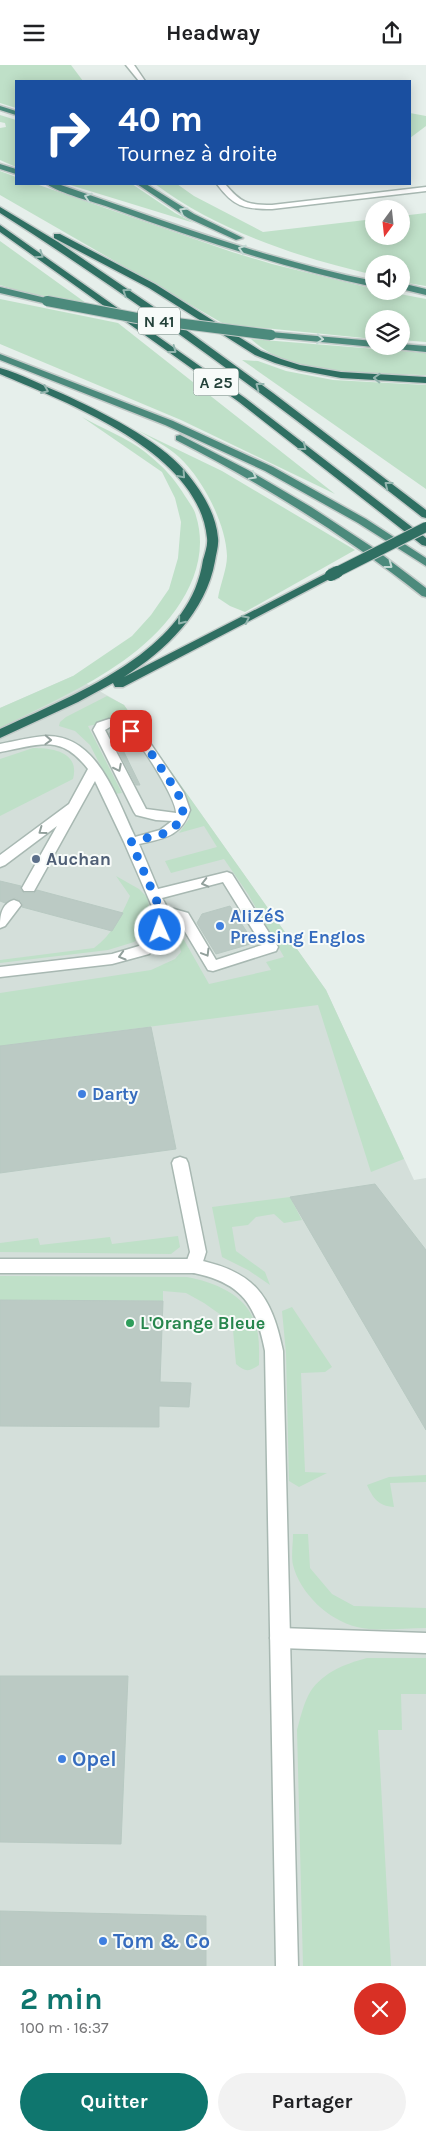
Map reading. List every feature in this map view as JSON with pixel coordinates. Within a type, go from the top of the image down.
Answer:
[{"type":"highway","points":[[0,108],[15,113]]},
{"type":"highway","points":[[0,166],[15,172]]},
{"type":"highway","points":[[54,185],[251,252],[296,266],[365,282]]},
{"type":"highway","points":[[144,185],[190,216],[245,240]]},
{"type":"highway","points":[[0,201],[59,237],[152,285],[250,348],[275,361],[292,367],[330,374],[426,380]]},
{"type":"highway","name":"A 25","points":[[0,209],[59,247],[235,368],[426,515]]},
{"type":"highway","name":"A 25","points":[[0,228],[242,400],[426,543]]},
{"type":"highway","points":[[259,246],[307,262],[365,277]]},
{"type":"highway","points":[[410,289],[426,292]]},
{"type":"highway","name":"N 41","points":[[0,290],[137,318],[272,335],[365,343]]},
{"type":"highway","points":[[410,347],[426,349]]},
{"type":"highway","points":[[0,357],[178,438],[255,477],[324,519],[422,591]]},
{"type":"highway","points":[[0,371],[109,419],[167,460],[181,473],[199,496],[209,523],[212,541],[210,567],[197,597],[182,619],[154,650],[120,674],[0,734]]},
{"type":"highway","points":[[35,372],[169,423],[269,469],[362,521],[426,563]]},
{"type":"highway","points":[[0,747],[426,527]]},
{"type":"street","points":[[130,65],[141,80]]},
{"type":"street","points":[[222,185],[235,202],[248,207],[272,207],[426,189]]},
{"type":"street","points":[[131,842],[166,833],[180,822],[183,810],[178,793],[140,737],[122,725],[109,723],[101,726],[99,731],[141,812]]},
{"type":"street","points":[[0,747],[30,741],[59,741],[71,745],[83,754],[95,769],[131,842],[161,911],[160,930],[144,950],[112,959],[0,972]]},
{"type":"street","points":[[29,888],[95,769]]},
{"type":"street","points":[[0,862],[74,807]]},
{"type":"street","points":[[119,818],[141,812],[156,816],[181,817]]},
{"type":"street","points":[[154,895],[227,877],[271,947],[213,966],[183,916],[161,911]]},
{"type":"street","points":[[0,923],[14,905]]},
{"type":"street","points":[[180,1163],[198,1252],[194,1266]]},
{"type":"street","points":[[0,1266],[194,1266],[211,1269],[241,1282],[257,1297],[265,1312],[271,1329],[274,1351],[286,1966]]},
{"type":"street","points":[[280,1638],[426,1643]]},
{"type":"shaded area","points":[[73,676],[124,705],[326,990],[414,1180],[426,1178],[426,1966],[0,1966],[0,708]]},
{"type":"green space","points":[[0,65],[71,65],[82,80],[15,80],[15,108],[0,103]]},
{"type":"green space","points":[[411,113],[426,116],[426,126],[411,137]]},
{"type":"green space","points":[[0,115],[15,120],[15,167],[0,160],[0,128],[6,127],[5,123],[0,122]]},
{"type":"green space","points":[[0,171],[15,177],[15,185],[39,185],[232,252],[365,287],[365,300],[410,300],[410,296],[426,299],[426,342],[410,341],[410,310],[365,310],[365,338],[224,324],[0,195]]},
{"type":"green space","points":[[70,185],[133,185],[175,213],[194,223]]},
{"type":"green space","points":[[156,185],[178,185],[194,196],[263,232],[365,220],[365,245],[410,245],[410,215],[426,213],[426,286],[410,283],[410,255],[365,255],[365,273],[287,251],[205,216]]},
{"type":"green space","points":[[0,241],[86,303],[26,293],[0,285]]},
{"type":"green space","points":[[0,299],[118,323],[335,494],[181,420],[0,344]]},
{"type":"green space","points":[[251,339],[365,348],[365,355],[410,355],[410,352],[426,353],[426,375],[334,371],[289,361],[269,352]]},
{"type":"green space","points":[[242,360],[258,361],[286,371],[333,380],[426,385],[426,489]]},
{"type":"green space","points":[[82,417],[138,447],[169,474],[191,505],[195,514],[200,538],[199,559],[193,579],[183,599],[171,617],[140,648],[94,680],[0,728],[0,708],[73,676],[132,636],[151,615],[169,589],[178,558],[181,522],[175,498],[162,472]]},
{"type":"green space","points":[[137,430],[222,471],[355,550],[245,612],[230,606],[218,598],[227,556],[226,543],[212,503],[196,477],[179,457]]},
{"type":"green space","points":[[107,696],[124,705],[326,990],[404,1159],[371,1172],[318,1005],[0,1046],[0,993],[151,970],[175,959],[181,952],[175,924],[209,984],[271,970],[266,962],[284,957],[248,894],[224,859],[171,873],[165,861],[217,847],[204,826],[179,833],[189,819],[188,807],[183,795],[128,718],[88,726],[122,793],[115,794],[90,745],[75,731],[59,726],[60,722],[66,717]]},
{"type":"green space","points":[[33,748],[49,749],[69,757],[73,763],[73,779],[0,816],[0,759]]},
{"type":"green space","points":[[116,876],[139,889],[148,898],[150,915],[148,928],[134,942],[108,950],[0,963],[0,960],[94,948],[111,931],[130,896]]},
{"type":"green space","points":[[290,1197],[302,1220],[284,1223],[274,1214],[256,1217],[248,1225],[232,1227],[236,1251],[265,1272],[270,1285],[248,1270],[222,1257],[212,1207]]},
{"type":"green space","points":[[178,1236],[180,1247],[171,1254],[0,1252],[0,1243],[38,1238],[40,1245],[110,1237],[112,1244]]},
{"type":"green space","points":[[0,1276],[187,1277],[207,1282],[218,1286],[236,1297],[251,1313],[258,1333],[259,1365],[247,1370],[242,1369],[236,1364],[233,1330],[221,1315],[186,1293],[163,1291],[163,1301],[0,1300]]},
{"type":"green space","points":[[292,1307],[332,1367],[325,1372],[301,1373],[305,1472],[327,1473],[299,1487],[289,1481],[286,1353],[282,1311]]},
{"type":"green space","points":[[426,1475],[426,1482],[390,1483],[394,1507],[377,1501],[367,1485],[389,1477]]},
{"type":"green space","points":[[293,1534],[308,1534],[310,1568],[332,1594],[354,1606],[426,1608],[426,1628],[382,1630],[357,1627],[326,1612],[309,1595],[297,1575],[292,1561]]},
{"type":"green space","points":[[367,1658],[426,1658],[426,1694],[401,1694],[402,1730],[378,1730],[391,1966],[303,1966],[297,1730],[306,1700],[313,1688],[333,1671]]},
{"type":"building","points":[[114,732],[140,785],[136,785],[109,733]]},
{"type":"building","points":[[0,881],[21,886],[20,889],[24,893],[34,893],[37,890],[123,913],[112,931],[22,907],[21,901],[15,898],[5,903],[0,901]]},
{"type":"building","points":[[230,906],[254,943],[216,954],[197,923],[202,914]]},
{"type":"building","name":"Darty","points":[[151,1027],[176,1149],[0,1173],[0,1046]]},
{"type":"building","points":[[375,1184],[426,1250],[426,1430],[290,1197]]},
{"type":"building","points":[[0,1300],[163,1301],[160,1382],[191,1383],[189,1407],[159,1406],[159,1427],[0,1426]]},
{"type":"building","name":"Opel","points":[[0,1676],[128,1676],[121,1844],[0,1842]]},
{"type":"building","name":"Tom & Co","points":[[0,1911],[206,1916],[206,1966],[0,1966]]},
{"type":"place","name":"Auchan","points":[[36,859]]},
{"type":"place","name":"AliZéS Pressing Englos","points":[[220,926]]},
{"type":"place","name":"Darty","points":[[82,1094]]},
{"type":"place","name":"L'Orange Bleue","points":[[130,1323]]},
{"type":"place","name":"Opel","points":[[62,1759]]},
{"type":"place","name":"Tom & Co","points":[[103,1941]]},
{"type":"route","points":[[131,731],[140,737],[178,793],[183,810],[180,822],[166,833],[131,842],[161,911],[160,930]]}]
